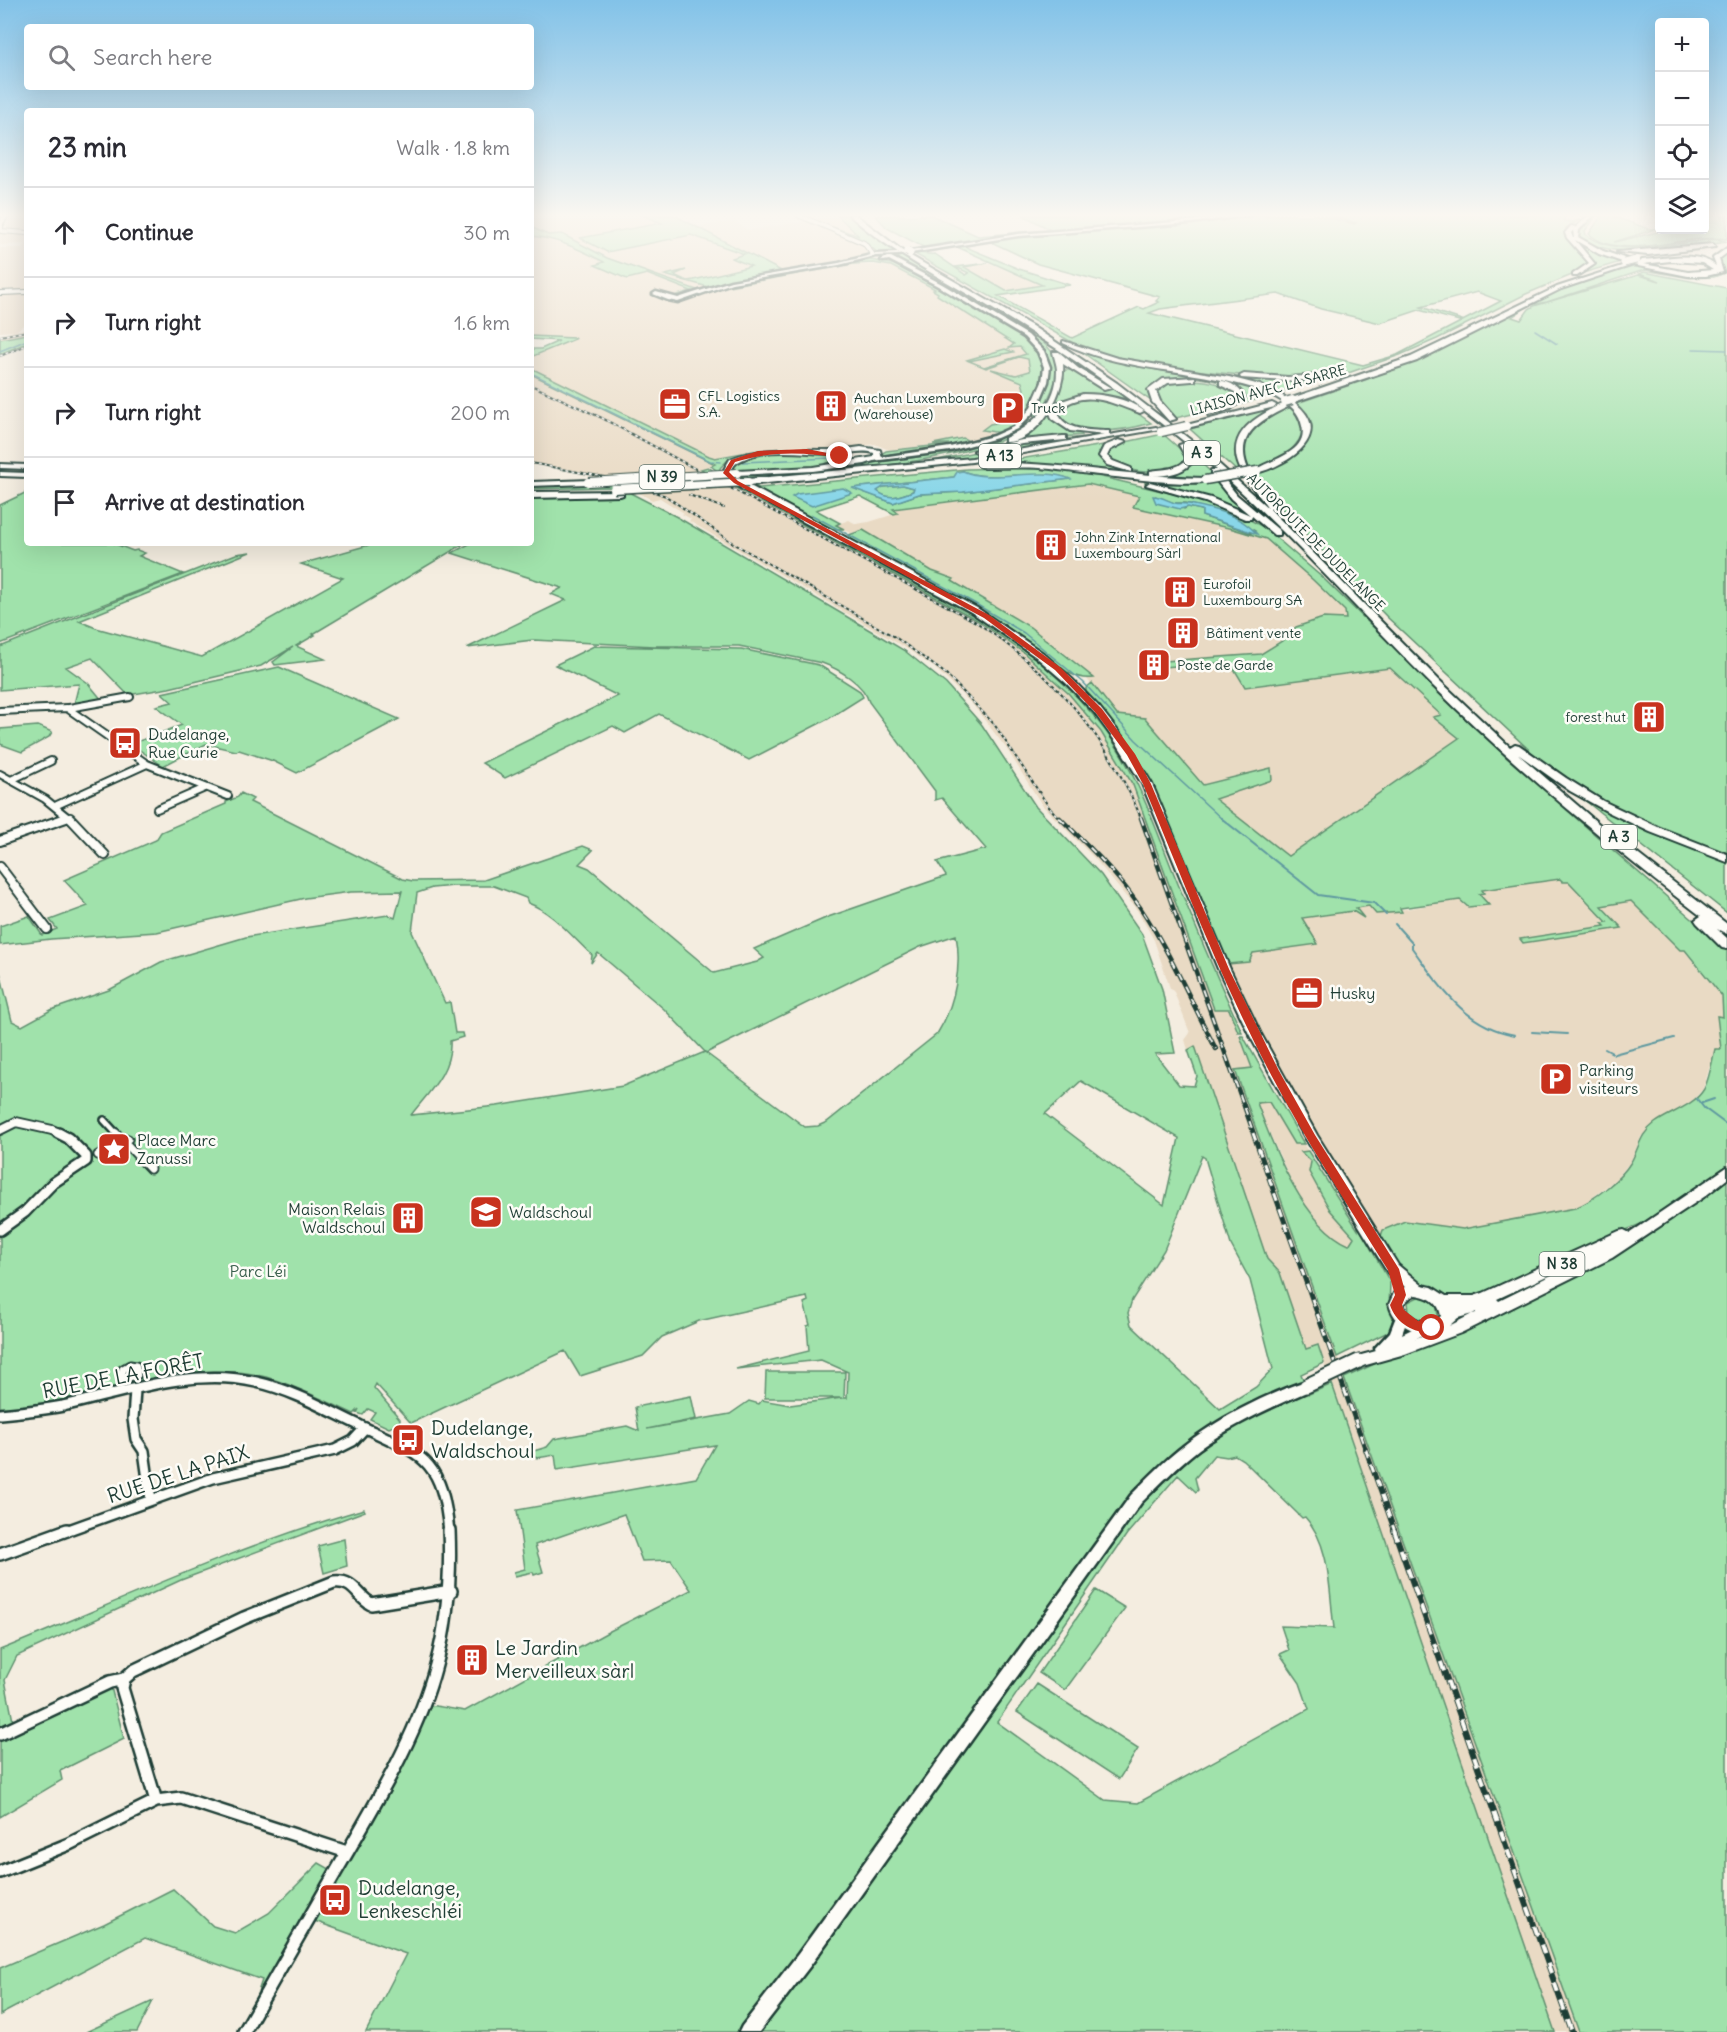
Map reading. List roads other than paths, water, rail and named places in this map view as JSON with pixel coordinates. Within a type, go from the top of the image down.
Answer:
[{"type":"highway","name":"AUTOROUTE DE DUDELANGE","points":[[999,310],[1091,367],[1140,403],[1220,468],[1527,769],[1658,880],[1727,930]]},
{"type":"highway","name":"AUTOROUTE DE DUDELANGE","points":[[1005,310],[1045,332],[1184,425],[1272,507],[1414,652],[1515,747],[1612,832],[1727,921]]},
{"type":"highway","name":"LIAISON AVEC LA SARRE","points":[[1184,425],[1354,376],[1402,358],[1502,310]]},
{"type":"highway","name":"LIAISON AVEC LA SARRE","points":[[1320,392],[1420,356],[1514,310]]},
{"type":"highway","name":"A 3","points":[[1026,326],[1050,346],[1058,357],[1075,370],[1127,400],[1210,467],[1241,504],[1358,605]]},
{"type":"highway","name":"A 3","points":[[898,473],[1028,465],[1159,480],[1205,480],[1257,471],[1281,461],[1299,447],[1306,437],[1307,427],[1301,412],[1285,398],[1249,384],[1094,354],[1045,332]]},
{"type":"highway","points":[[843,474],[966,453],[1010,439],[1036,424],[1047,408],[1059,381],[1061,363],[1058,357]]},
{"type":"highway","name":"A 13","points":[[752,484],[996,456],[1184,425],[1211,413],[1287,397],[1335,376],[1402,358]]},
{"type":"highway","name":"A 3","points":[[1177,370],[1278,379],[1335,376]]},
{"type":"highway","name":"A 3","points":[[1184,425],[1156,402],[1151,392],[1154,387],[1171,380],[1197,379],[1225,384],[1241,394],[1237,403],[1211,413]]},
{"type":"highway","name":"A 3","points":[[1272,507],[1240,464],[1239,446],[1243,436],[1252,425],[1287,397],[1320,392]]},
{"type":"highway","name":"A 13","points":[[1145,414],[1117,400],[1093,397],[1065,402],[1054,412],[1056,419],[1072,429],[1096,433],[1156,429]]},
{"type":"highway","name":"A 13","points":[[534,493],[752,484],[898,473],[1028,456],[1139,436],[1156,429]]},
{"type":"highway","name":"A 13","points":[[966,453],[1022,442],[1126,431]]},
{"type":"highway","name":"A 3","points":[[1139,436],[1107,448],[1103,456],[1105,460],[1116,467],[1132,471],[1169,471],[1189,463],[1191,459],[1183,445]]},
{"type":"highway","name":"A 3","points":[[1092,471],[1226,506],[1253,519],[1288,543]]},
{"type":"highway","points":[[0,476],[24,477]]},
{"type":"highway","name":"A 3","points":[[1515,747],[1570,786],[1612,810],[1727,858]]},
{"type":"highway","name":"A 3","points":[[1658,880],[1727,945]]},
{"type":"main road","points":[[980,310],[1026,336],[1041,351],[1047,367],[1045,382],[1032,410],[1015,428],[966,445],[890,459],[877,458],[853,462],[842,456],[818,452],[783,451],[747,455],[733,461],[726,473],[736,482],[987,617],[1057,669],[1099,711],[1131,754],[1147,784],[1224,969],[1269,1062],[1311,1136],[1394,1269],[1417,1289],[1432,1293],[1444,1301],[1448,1317],[1440,1326],[1424,1328],[1402,1317],[1396,1305],[1400,1295],[1394,1269]]},
{"type":"main road","points":[[842,456],[863,448],[874,450],[877,458]]},
{"type":"main road","name":"N 39","points":[[832,466],[842,456]]},
{"type":"main road","name":"N 39","points":[[534,484],[737,473],[832,466],[853,462]]},
{"type":"main road","points":[[0,466],[24,467]]},
{"type":"main road","name":"N 38","points":[[1363,1359],[1400,1350],[1456,1329],[1589,1263],[1676,1210],[1727,1172]]},
{"type":"main road","name":"N 38","points":[[1444,1301],[1474,1301],[1486,1298],[1676,1210]]},
{"type":"main road","name":"N 38","points":[[1448,1317],[1458,1312],[1492,1304],[1548,1277],[1589,1263]]},
{"type":"main road","points":[[1400,1295],[1417,1289]]},
{"type":"main road","points":[[1363,1359],[1395,1335],[1402,1317]]},
{"type":"main road","points":[[748,2032],[804,1960],[1136,1499],[1185,1452],[1225,1425],[1396,1345],[1424,1328]]},
{"type":"street","points":[[0,711],[67,708],[130,697]]},
{"type":"street","points":[[67,708],[147,764],[228,796]]},
{"type":"street","points":[[13,779],[51,761]]},
{"type":"street","points":[[57,805],[147,764]]},
{"type":"street","points":[[0,774],[13,779],[57,805],[105,855]]},
{"type":"street","points":[[157,809],[205,788]]},
{"type":"street","points":[[0,841],[69,817]]},
{"type":"street","points":[[0,867],[47,929]]},
{"type":"street","points":[[104,1120],[126,1140],[150,1169]]},
{"type":"street","points":[[0,1130],[16,1122],[52,1130],[68,1138],[86,1156],[86,1161],[52,1183],[25,1212],[0,1230]]},
{"type":"street","points":[[98,1155],[126,1140]]},
{"type":"street","name":"RUE DE LA FORÊT","points":[[0,1414],[43,1410],[198,1378],[244,1379],[287,1391],[385,1437],[418,1454],[431,1465],[437,1476],[448,1522],[451,1591],[440,1657],[424,1704],[405,1747],[244,2032]]},
{"type":"street","points":[[135,1390],[133,1419],[136,1439],[144,1451],[151,1500]]},
{"type":"street","name":"RUE DE LA PAIX","points":[[0,1554],[233,1472],[335,1450],[352,1442],[364,1428]]},
{"type":"street","points":[[0,1734],[110,1682],[124,1679],[133,1671],[244,1618],[334,1582],[343,1580],[351,1582],[364,1601],[371,1604],[451,1591]]},
{"type":"street","points":[[124,1679],[122,1688],[156,1801]]},
{"type":"street","points":[[0,1872],[69,1845],[156,1801],[181,1798],[347,1852]]},
{"type":"water","points":[[957,472],[987,476],[1045,474],[1070,479],[963,492],[919,494],[893,503],[852,488],[954,477]],"holes":[[[903,485],[914,488],[913,491],[895,497],[886,496],[877,491],[883,487]]]},
{"type":"water","points":[[843,488],[852,493],[812,506],[792,497],[797,494]]},
{"type":"water","points":[[1153,496],[1225,513],[1243,522],[1257,534],[1202,516],[1202,510],[1188,507],[1180,509],[1156,503]]},
{"type":"waterway","points":[[1535,330],[1557,344]]},
{"type":"waterway","points":[[0,351],[24,341]]},
{"type":"waterway","points":[[1693,349],[1727,350]]},
{"type":"waterway","points":[[534,374],[710,461],[721,462]]},
{"type":"waterway","points":[[890,454],[927,451]]},
{"type":"waterway","points":[[743,462],[830,458]]},
{"type":"waterway","points":[[812,515],[974,603],[1024,633],[1083,682],[1136,740],[1223,820]]},
{"type":"waterway","points":[[1221,818],[1318,895],[1374,903],[1386,915]]},
{"type":"waterway","points":[[1395,924],[1412,943],[1412,948],[1455,1003],[1481,1023],[1515,1035]]},
{"type":"waterway","points":[[1532,1032],[1567,1034]]},
{"type":"waterway","points":[[1605,1049],[1614,1054],[1674,1038]]},
{"type":"waterway","points":[[1697,1099],[1704,1108],[1727,1125]]},
{"type":"waterway","points":[[1702,1103],[1714,1099]]},
{"type":"railway","points":[[0,336],[24,332]]},
{"type":"railway","points":[[0,356],[24,346]]},
{"type":"railway","points":[[534,386],[602,418],[976,622],[1030,663],[1074,708],[1111,759],[1142,820]]},
{"type":"railway","points":[[534,464],[620,480],[666,496],[733,543],[895,637],[946,674],[994,724],[1049,807],[1061,820]]},
{"type":"railway","points":[[689,495],[724,508]]},
{"type":"railway","points":[[1060,818],[1115,875],[1144,913],[1216,1049]]},
{"type":"railway","points":[[1141,818],[1254,1134]]},
{"type":"railway","points":[[1253,1133],[1395,1532]]},
{"type":"railway","points":[[1394,1530],[1572,2032]]},
{"type":"place","name":"CFL Logistics S.A.","points":[[675,404]]},
{"type":"place","name":"Auchan Luxembourg (Warehouse)","points":[[831,406]]},
{"type":"place","name":"Truck","points":[[1008,408]]},
{"type":"place","name":"John Zink International Luxembourg Sàrl","points":[[1051,545]]},
{"type":"place","name":"Eurofoil Luxembourg SA","points":[[1180,592]]},
{"type":"place","name":"Bâtiment vente","points":[[1183,633]]},
{"type":"place","name":"Poste de Garde","points":[[1154,665]]},
{"type":"place","name":"forest hut","points":[[1649,717]]},
{"type":"place","name":"Dudelange, Rue Curie","points":[[125,743]]},
{"type":"place","name":"Husky","points":[[1307,993]]},
{"type":"place","name":"Parking visiteurs","points":[[1556,1079]]},
{"type":"place","name":"Place Marc Zanussi","points":[[114,1149]]},
{"type":"place","name":"Waldschoul","points":[[486,1212]]},
{"type":"place","name":"Maison Relais Waldschoul","points":[[408,1218]]},
{"type":"place","name":"Dudelange, Waldschoul","points":[[408,1440]]},
{"type":"place","name":"Le Jardin Merveilleux sàrl","points":[[472,1660]]},
{"type":"place","name":"Dudelange, Lenkeschléi","points":[[335,1900]]},
{"type":"park label","name":"Parc Léi","points":[[258,1271]]}]
